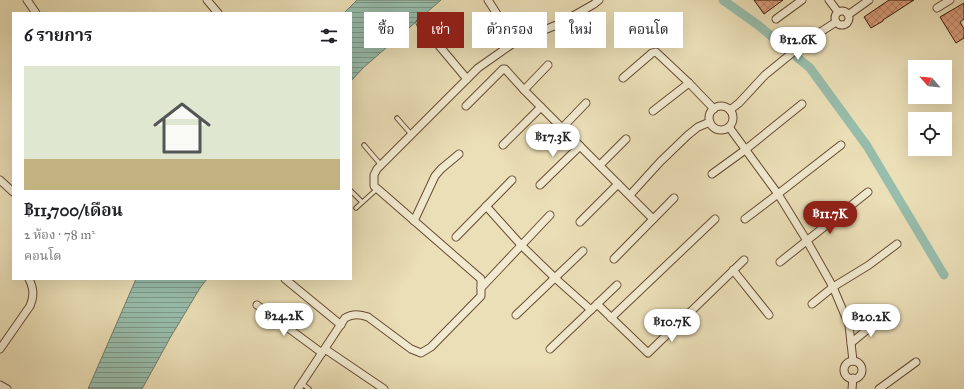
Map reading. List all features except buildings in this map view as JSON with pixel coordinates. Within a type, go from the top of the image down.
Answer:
[{"type":"street","points":[[27,0],[35,12]]},
{"type":"street","points":[[207,0],[217,12]]},
{"type":"street","points":[[488,0],[496,12]]},
{"type":"street","points":[[547,29],[559,24],[599,0]]},
{"type":"street","points":[[776,19],[802,0]]},
{"type":"street","points":[[829,0],[838,12],[843,12],[848,15]]},
{"type":"street","points":[[836,22],[840,25],[845,24],[848,20],[848,15],[869,0]]},
{"type":"street","points":[[937,8],[950,0]]},
{"type":"street","points":[[836,22],[835,17],[838,12]]},
{"type":"street","points":[[730,110],[739,103],[765,75],[806,42],[836,22]]},
{"type":"street","points":[[441,48],[467,80]]},
{"type":"street","points":[[300,386],[345,318],[349,316],[356,314],[368,317],[411,349],[421,353],[431,348],[481,296],[481,279],[377,189],[374,186],[374,175],[377,169],[478,68],[506,48]]},
{"type":"street","points":[[623,78],[652,52],[656,52],[714,109]]},
{"type":"street","points":[[524,90],[548,65]]},
{"type":"street","points":[[466,106],[504,69],[653,219]]},
{"type":"street","points":[[653,111],[689,83]]},
{"type":"street","points":[[562,128],[586,103]]},
{"type":"street","points":[[712,174],[745,150],[802,104]]},
{"type":"street","points":[[722,106],[730,110],[733,115],[732,124],[725,130],[716,129],[712,126],[710,117],[714,109],[722,106]]},
{"type":"street","points":[[503,145],[541,107]]},
{"type":"street","points":[[630,195],[660,162],[688,135],[698,127],[710,122]]},
{"type":"street","points":[[729,127],[778,194],[807,241],[833,288],[849,324],[853,361]]},
{"type":"street","points":[[600,165],[626,139]]},
{"type":"street","points":[[745,219],[840,145]]},
{"type":"street","points":[[540,185],[580,146]]},
{"type":"street","points":[[414,221],[435,176],[440,169],[459,154]]},
{"type":"street","points":[[0,180],[12,191]]},
{"type":"street","points":[[456,237],[512,180]]},
{"type":"street","points":[[580,222],[618,184]]},
{"type":"street","points":[[780,262],[868,192]]},
{"type":"street","points":[[614,259],[674,198]]},
{"type":"street","points":[[486,206],[522,246],[591,310]]},
{"type":"street","points":[[481,288],[550,215]]},
{"type":"street","points":[[612,318],[715,219]]},
{"type":"street","points":[[812,304],[897,244]]},
{"type":"street","points":[[516,315],[583,251]]},
{"type":"street","points":[[597,304],[648,353],[744,260]]},
{"type":"street","points":[[733,270],[769,315]]},
{"type":"street","points":[[0,347],[30,306],[33,298],[33,286],[30,280]]},
{"type":"street","points":[[285,280],[341,326]]},
{"type":"street","points":[[550,349],[617,285]]},
{"type":"street","points":[[257,305],[324,351],[384,389]]},
{"type":"street","points":[[851,343],[880,319]]},
{"type":"street","points":[[853,361],[859,363],[862,369],[859,376],[853,378],[847,376],[844,370],[846,364],[853,361]]},
{"type":"street","points":[[879,389],[916,362]]},
{"type":"street","points":[[852,389],[853,378]]},
{"type":"street","points":[[0,384],[7,389]]},
{"type":"lane","points":[[397,118],[412,135]]},
{"type":"lane","points":[[364,146],[381,165]]},
{"type":"lane","points":[[356,208],[377,189]]},
{"type":"lane","points":[[352,192],[362,202]]},
{"type":"lane","points":[[300,386],[309,389]]},
{"type":"shaded area","points":[[357,0],[441,0],[427,12],[417,12],[417,21],[409,28],[409,12],[364,12],[364,48],[386,48],[352,80],[352,12],[345,12]]},
{"type":"shaded area","points":[[136,280],[206,280],[170,338],[142,389],[88,389]]},
{"type":"waterway","points":[[723,0],[758,25],[810,68],[867,146],[944,275]]}]
